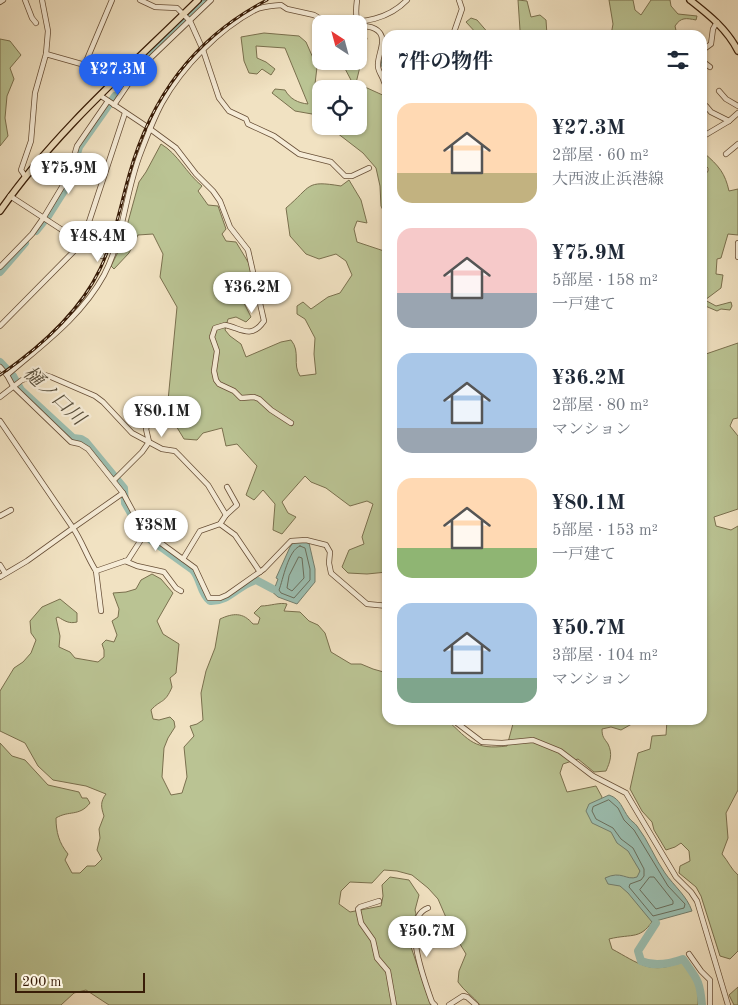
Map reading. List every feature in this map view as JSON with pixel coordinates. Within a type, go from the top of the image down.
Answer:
[{"type":"main road","points":[[0,211],[25,176],[54,142],[198,0]]},
{"type":"main road","points":[[690,0],[717,22],[738,51]]},
{"type":"street","points":[[25,0],[36,24]]},
{"type":"street","points":[[25,176],[22,170],[32,141],[35,93],[46,54],[48,31],[42,0]]},
{"type":"street","points":[[85,64],[112,0]]},
{"type":"street","points":[[140,0],[155,7],[177,8],[190,21],[203,50],[219,98],[230,111],[246,119],[248,124],[274,136],[300,154],[331,162],[345,176],[352,176],[369,168]]},
{"type":"street","points":[[114,105],[137,71],[211,0]]},
{"type":"street","points":[[357,0],[357,15]]},
{"type":"street","points":[[455,30],[462,9],[459,0]]},
{"type":"street","points":[[368,20],[384,17],[403,1]]},
{"type":"street","points":[[7,375],[73,318],[84,305],[104,274],[116,245],[140,152],[162,104],[177,80],[203,50],[256,10],[281,2],[287,9],[314,15]]},
{"type":"street","points":[[707,47],[711,44],[713,29],[717,22]]},
{"type":"street","points":[[368,27],[377,29],[382,34]]},
{"type":"street","points":[[382,50],[378,65],[382,76]]},
{"type":"street","points":[[46,54],[99,69],[115,81]]},
{"type":"street","points":[[719,91],[726,99],[738,106]]},
{"type":"street","points":[[100,96],[176,148],[220,201],[230,227],[248,250],[264,321],[260,326],[249,332],[225,325],[215,328],[212,337],[217,351],[214,371],[216,380],[219,384],[234,391],[241,398],[254,397],[259,399],[291,423]]},
{"type":"street","points":[[0,267],[32,234],[44,217],[68,177],[77,146],[108,102]]},
{"type":"street","points":[[707,107],[711,112],[729,121]]},
{"type":"street","points":[[0,326],[82,243],[125,113]]},
{"type":"street","points":[[707,134],[729,121],[738,113]]},
{"type":"street","points":[[726,154],[738,144]]},
{"type":"street","points":[[10,196],[102,256]]},
{"type":"street","points":[[738,243],[738,257]]},
{"type":"street","points":[[0,367],[13,386],[71,442],[80,444],[88,449],[123,493],[143,530],[195,568],[209,598],[220,598],[260,572],[291,541],[306,540],[326,545],[330,552],[329,563],[331,573],[365,602],[382,606]]},
{"type":"street","points":[[0,397],[22,380],[42,374],[95,396],[132,433],[162,449],[175,451],[180,455],[208,485],[226,515]]},
{"type":"street","points":[[0,421],[81,540],[88,558],[96,571],[101,611]]},
{"type":"street","points":[[114,480],[142,452],[149,442],[146,429],[149,421]]},
{"type":"street","points":[[183,559],[200,531],[220,524],[226,515],[237,505],[227,487]]},
{"type":"street","points":[[0,565],[2,575],[28,561],[123,493]]},
{"type":"street","points":[[0,516],[11,510]]},
{"type":"street","points":[[220,524],[235,535],[260,572]]},
{"type":"street","points":[[96,571],[128,560],[146,532]]},
{"type":"street","points":[[125,561],[137,566],[164,572],[176,588],[181,591]]},
{"type":"street","points":[[460,725],[482,742],[502,743],[532,740],[560,751],[593,776],[626,793],[676,877],[697,901],[728,1005]]},
{"type":"street","points":[[380,901],[360,907],[358,912],[361,923],[374,940],[377,958],[388,971],[394,1005]]},
{"type":"street","points":[[428,908],[419,914],[415,946],[432,1002],[435,1005]]},
{"type":"street","points":[[688,954],[710,980],[710,1005]]},
{"type":"street","points":[[449,1005],[463,996],[476,1005]]},
{"type":"green space","points":[[518,0],[527,1],[531,17],[540,15],[546,20],[547,30],[520,30]]},
{"type":"green space","points":[[609,0],[633,0],[635,10],[641,15],[651,0],[670,0],[671,6],[678,14],[697,16],[696,20],[687,19],[679,21],[675,26],[676,30],[612,30],[613,24]]},
{"type":"green space","points":[[471,18],[477,20],[486,30],[473,30],[466,22]]},
{"type":"green space","points":[[264,33],[299,36],[306,42],[312,56],[312,70],[317,70],[315,80],[312,80],[312,114],[295,111],[272,93],[275,89],[285,90],[295,100],[308,104],[285,48],[256,46],[257,58],[275,69],[271,75],[262,69],[257,74],[249,73],[244,61],[241,37]]},
{"type":"green space","points":[[0,39],[10,41],[21,55],[10,68],[14,79],[7,96],[5,118],[8,136],[0,146]]},
{"type":"green space","points":[[346,70],[359,70],[357,80],[351,80]]},
{"type":"green space","points":[[367,88],[382,95],[382,208],[376,168],[363,153],[340,135],[367,135]]},
{"type":"green space","points":[[161,144],[172,153],[202,186],[198,191],[208,205],[218,206],[226,229],[222,234],[226,241],[236,242],[265,290],[244,303],[251,317],[246,322],[236,317],[228,319],[225,330],[241,344],[246,357],[281,342],[291,340],[296,349],[297,367],[300,376],[316,374],[315,338],[305,319],[297,314],[297,306],[303,302],[311,309],[328,297],[340,293],[352,275],[346,261],[336,254],[319,259],[306,254],[290,236],[286,208],[310,187],[321,184],[341,186],[349,180],[361,200],[367,223],[357,221],[354,229],[357,242],[382,250],[382,572],[348,573],[342,567],[349,550],[364,544],[362,537],[373,504],[367,501],[350,506],[326,488],[311,482],[305,476],[282,502],[288,513],[296,517],[282,534],[273,530],[275,504],[263,490],[254,500],[246,495],[257,466],[237,444],[226,446],[222,428],[203,433],[197,440],[184,439],[167,411],[177,307],[160,277],[163,254],[153,234],[138,235],[129,253],[114,269],[111,266],[122,244],[139,182]]},
{"type":"green space","points":[[707,156],[721,170],[729,191],[738,189],[738,235],[728,234],[721,258],[717,259],[716,274],[723,275],[721,288],[707,298],[707,172]]},
{"type":"green space","points":[[707,301],[716,306],[731,302],[730,310],[721,309],[717,311],[707,307]]},
{"type":"green space","points":[[738,343],[738,418],[733,419],[730,426],[738,436],[738,509],[714,517],[716,526],[731,530],[738,526],[738,790],[726,813],[728,838],[722,854],[738,875],[738,951],[730,959],[720,956],[701,896],[696,887],[679,873],[680,866],[690,861],[689,851],[681,843],[666,850],[654,830],[652,822],[642,811],[630,789],[638,753],[650,749],[652,736],[666,735],[667,725],[707,725],[707,354]]},
{"type":"green space","points":[[152,574],[161,579],[173,593],[157,621],[163,634],[179,644],[176,673],[170,678],[172,687],[165,699],[151,710],[153,719],[159,720],[170,717],[174,721],[175,727],[164,748],[162,777],[171,795],[182,793],[187,777],[184,747],[194,736],[190,726],[203,720],[201,693],[206,671],[215,648],[220,619],[238,615],[245,617],[253,624],[258,624],[260,618],[254,613],[261,606],[287,604],[284,611],[300,612],[309,621],[318,625],[325,633],[331,652],[351,664],[361,664],[382,672],[382,725],[452,725],[467,739],[487,747],[496,747],[507,746],[513,725],[630,725],[621,730],[611,727],[602,729],[611,755],[606,771],[594,772],[578,759],[563,764],[560,773],[567,792],[596,786],[602,797],[599,810],[631,844],[655,917],[650,925],[641,933],[609,939],[612,949],[646,966],[662,967],[682,961],[697,986],[698,1005],[480,1005],[458,982],[459,971],[466,954],[451,929],[438,899],[412,875],[384,870],[372,883],[350,882],[341,891],[339,904],[350,912],[381,906],[383,896],[382,885],[390,877],[409,880],[419,895],[415,910],[411,947],[431,1005],[109,1005],[86,990],[74,993],[61,1005],[0,1005],[0,743],[12,756],[25,760],[48,785],[79,792],[82,798],[87,798],[90,803],[78,812],[56,818],[62,846],[68,854],[65,860],[72,873],[80,873],[87,866],[95,866],[102,859],[97,850],[100,838],[99,829],[104,816],[102,802],[106,794],[86,786],[53,780],[38,766],[25,743],[0,731],[0,691],[14,668],[31,653],[36,640],[31,633],[30,621],[42,607],[60,599],[77,613],[77,622],[74,623],[56,618],[60,636],[59,647],[70,652],[75,658],[98,662],[104,657],[102,644],[106,640],[114,642],[117,635],[112,621],[118,617],[119,609],[113,593],[136,589],[141,580]]},
{"type":"green space","points":[[738,987],[738,1005],[734,1005],[729,995]]},
{"type":"water","points":[[202,0],[208,0],[133,74],[114,102],[110,100],[133,68]]},
{"type":"water","points":[[300,541],[309,543],[315,569],[315,582],[297,604],[278,597],[270,590],[272,586],[275,587],[278,579],[276,578],[290,547],[293,543]]},
{"type":"water","points":[[609,795],[619,802],[629,818],[641,831],[661,868],[684,896],[692,911],[652,922],[620,886],[608,884],[605,878],[620,875],[633,878],[637,877],[640,871],[628,851],[617,843],[611,832],[592,823],[586,811],[589,804]]},
{"type":"waterway","name":"樋ノ口川","points":[[36,231],[67,186],[79,147],[115,96]]},
{"type":"waterway","name":"樋ノ口川","points":[[0,272],[25,243]]},
{"type":"waterway","name":"樋ノ口川","points":[[0,362],[13,376],[21,390],[73,438],[86,442],[124,488],[125,503],[141,531],[193,570],[204,594],[210,601],[223,599],[256,580],[273,589]]},
{"type":"waterway","points":[[656,923],[638,951],[641,961],[662,964],[683,959],[697,980],[702,1005]]},
{"type":"railway","points":[[0,375],[57,328],[91,285],[109,247],[138,147],[163,95],[179,72],[218,32],[241,15],[267,0]]}]
